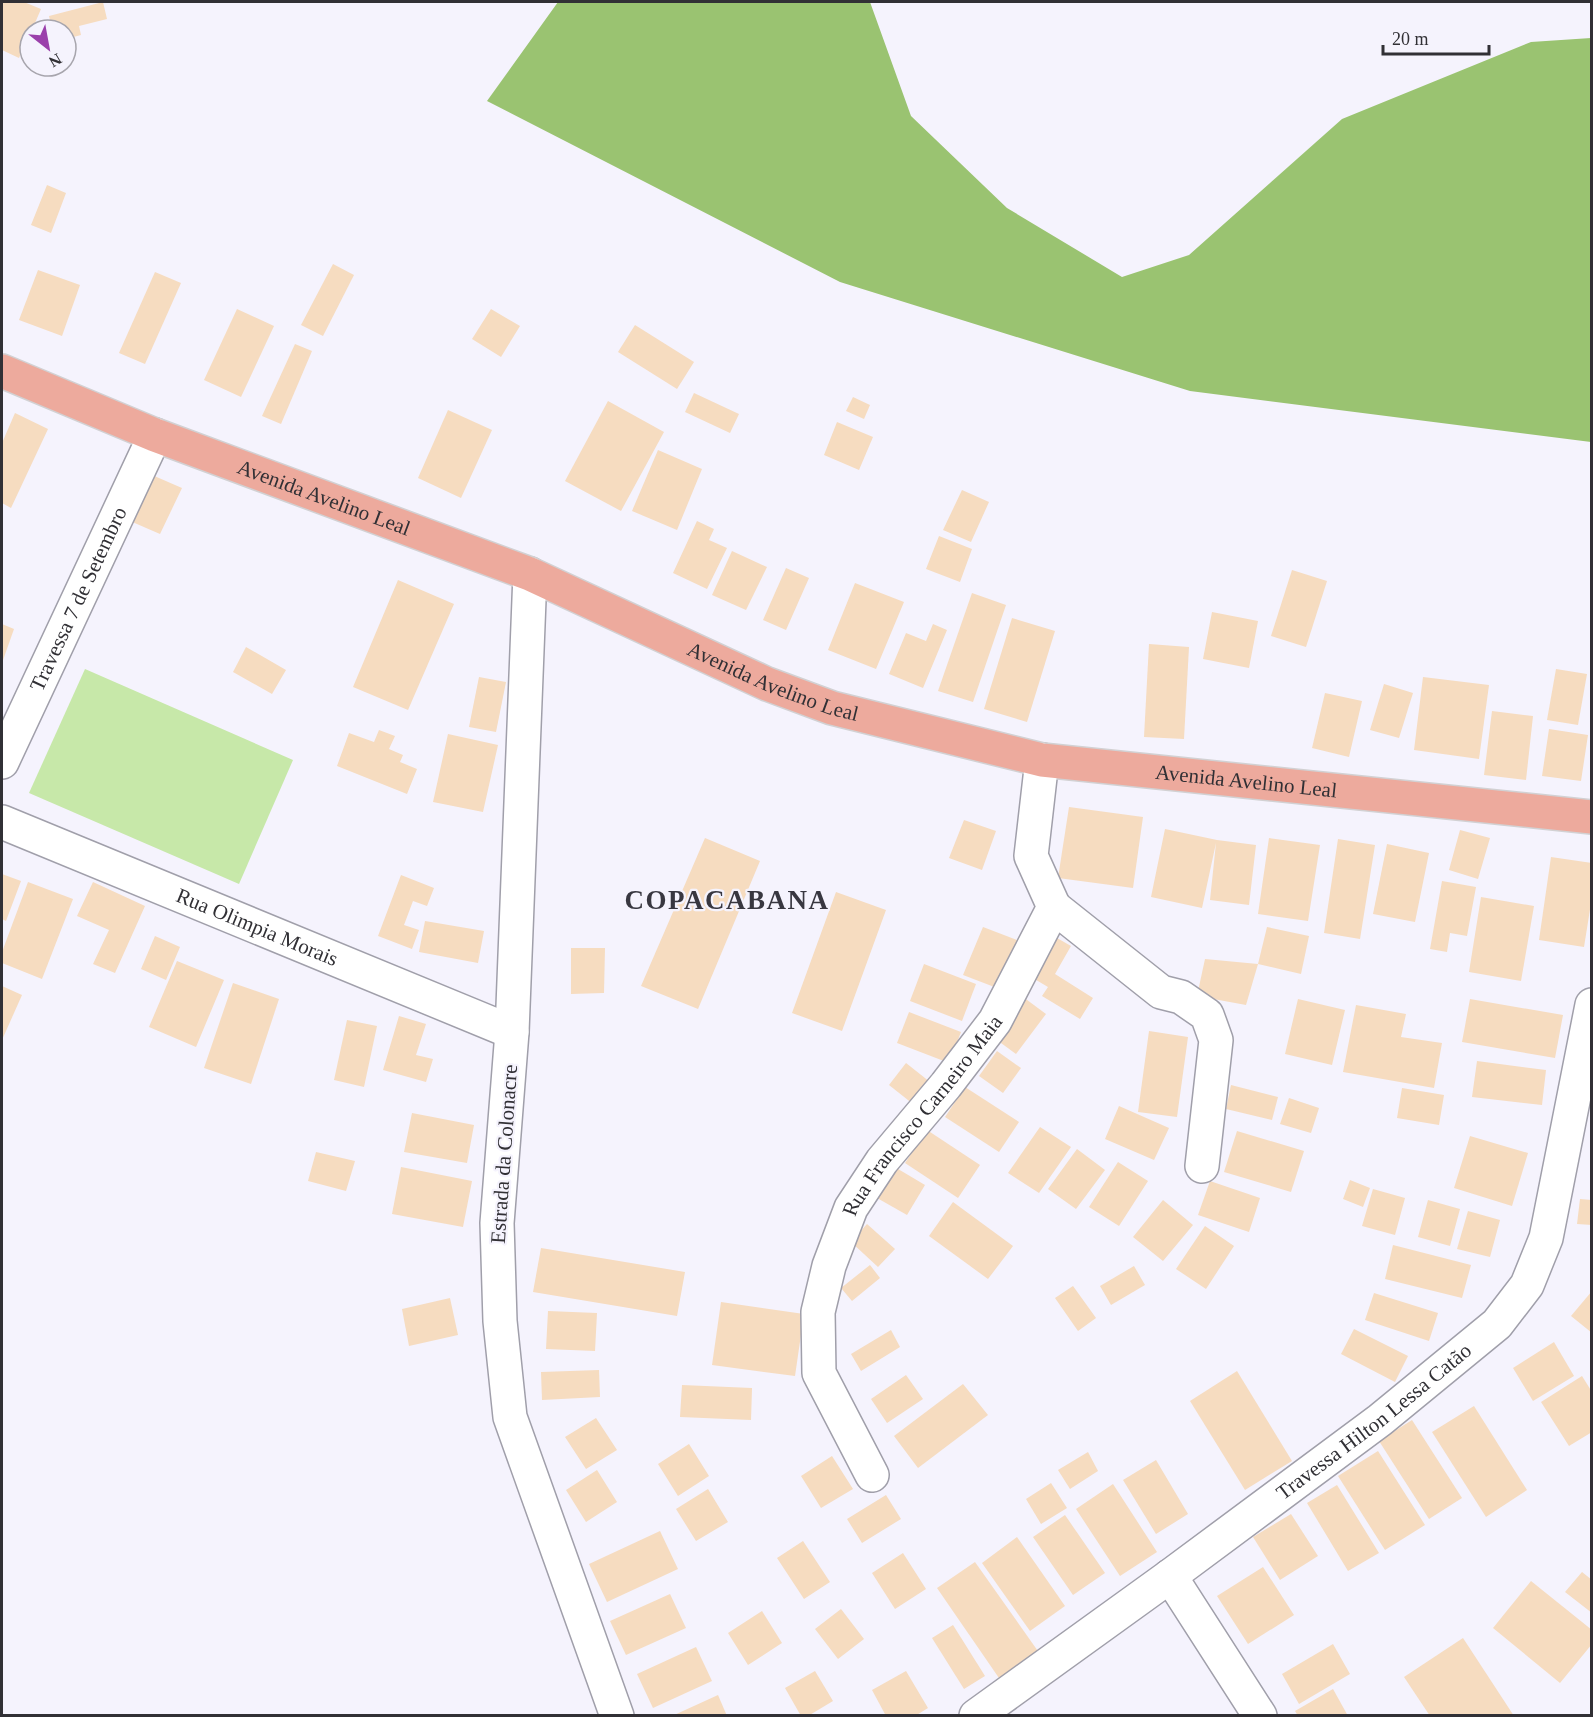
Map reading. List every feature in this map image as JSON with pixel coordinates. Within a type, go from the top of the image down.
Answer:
[{"type":"main road","name":"Avenida Avelino Leal","points":[[2,371],[155,435],[530,574],[767,684],[832,708],[1041,760],[1592,817]]},
{"type":"street","name":"Travessa 7 de Setembro","points":[[2,762],[155,435]]},
{"type":"street","name":"Estrada da Colonacre","points":[[530,574],[512,1032],[497,1223],[500,1321],[510,1417],[617,1716]]},
{"type":"street","points":[[1041,760],[1031,856],[1054,907],[1161,992],[1181,997],[1207,1015],[1216,1040],[1203,1166]]},
{"type":"street","name":"Rua Olimpia Morais","points":[[2,822],[512,1032]]},
{"type":"street","name":"Rua Francisco Carneiro Maia","points":[[872,1475],[819,1374],[818,1312],[829,1266],[851,1208],[882,1161],[946,1085],[994,1021],[1054,907]]},
{"type":"street","name":"Travessa Hilton Lessa Catão","points":[[976,1716],[1380,1420],[1497,1324],[1527,1285],[1546,1238],[1592,1005]]},
{"type":"street","points":[[1170,1576],[1260,1716]]},
{"type":"green space","points":[[558,2],[870,2],[911,116],[1007,208],[1122,277],[1189,255],[1342,119],[1531,42],[1591,38],[1591,442],[1190,391],[840,282],[487,101]]},
{"type":"green space","points":[[85,669],[293,760],[239,884],[29,793]]},
{"type":"building","points":[[2,2],[24,2],[41,9],[37,18],[18,18],[18,58],[2,50]]},
{"type":"building","points":[[103,2],[107,19],[79,26],[81,35],[78,36],[78,18],[49,18],[49,16]]},
{"type":"building","points":[[47,185],[66,193],[51,233],[31,225]]},
{"type":"building","points":[[333,264],[354,275],[323,336],[301,325]]},
{"type":"building","points":[[38,270],[80,285],[62,336],[19,320]]},
{"type":"building","points":[[155,272],[181,283],[145,364],[119,353]]},
{"type":"building","points":[[237,309],[274,326],[241,397],[204,380]]},
{"type":"building","points":[[491,309],[520,326],[501,357],[472,339]]},
{"type":"building","points":[[635,325],[694,362],[677,389],[618,352]]},
{"type":"building","points":[[295,344],[312,351],[281,424],[262,416]]},
{"type":"building","points":[[694,393],[739,414],[730,433],[685,412]]},
{"type":"building","points":[[853,397],[870,405],[864,419],[846,411]]},
{"type":"building","points":[[608,401],[664,432],[621,511],[565,481]]},
{"type":"building","points":[[448,410],[492,430],[461,498],[418,478]]},
{"type":"building","points":[[15,413],[48,429],[11,508],[2,503],[2,443]]},
{"type":"building","points":[[837,422],[873,437],[859,470],[824,455]]},
{"type":"building","points":[[658,450],[702,469],[677,530],[632,511]]},
{"type":"building","points":[[152,475],[182,488],[160,534],[130,521]]},
{"type":"building","points":[[962,490],[989,502],[971,542],[943,530]]},
{"type":"building","points":[[697,521],[714,529],[709,540],[727,548],[707,589],[673,573]]},
{"type":"building","points":[[939,536],[972,549],[960,582],[926,569]]},
{"type":"building","points":[[732,551],[767,567],[746,610],[712,595]]},
{"type":"building","points":[[786,568],[809,578],[786,630],[763,620]]},
{"type":"building","points":[[1292,570],[1327,581],[1306,647],[1271,636]]},
{"type":"building","points":[[398,580],[454,604],[408,710],[353,687]]},
{"type":"building","points":[[855,583],[904,602],[876,669],[828,650]]},
{"type":"building","points":[[972,593],[1006,605],[973,702],[938,691]]},
{"type":"building","points":[[1212,612],[1258,621],[1249,668],[1203,659]]},
{"type":"building","points":[[1012,618],[1055,631],[1027,722],[984,709]]},
{"type":"building","points":[[2,624],[14,629],[2,663]]},
{"type":"building","points":[[933,624],[947,630],[923,688],[889,674],[906,633],[926,641]]},
{"type":"building","points":[[1149,644],[1189,647],[1184,739],[1144,737]]},
{"type":"building","points":[[246,647],[286,670],[272,694],[233,672]]},
{"type":"building","points":[[1556,669],[1587,674],[1578,725],[1547,720]]},
{"type":"building","points":[[479,677],[506,682],[496,732],[469,727]]},
{"type":"building","points":[[1423,677],[1489,685],[1479,759],[1414,750]]},
{"type":"building","points":[[1384,684],[1413,693],[1399,738],[1370,730]]},
{"type":"building","points":[[1325,693],[1362,701],[1349,757],[1312,748]]},
{"type":"building","points":[[1492,711],[1533,716],[1526,780],[1484,775]]},
{"type":"building","points":[[1549,729],[1588,735],[1581,781],[1542,776]]},
{"type":"building","points":[[379,730],[395,736],[389,749],[403,755],[400,762],[417,769],[407,794],[337,766],[349,733],[374,742]]},
{"type":"building","points":[[448,734],[498,745],[483,812],[433,802]]},
{"type":"building","points":[[1069,807],[1143,817],[1133,888],[1058,878]]},
{"type":"building","points":[[964,820],[996,831],[982,870],[949,858]]},
{"type":"building","points":[[1165,829],[1217,840],[1256,845],[1249,905],[1210,900],[1216,843],[1202,908],[1151,897]]},
{"type":"building","points":[[1460,830],[1490,838],[1478,879],[1449,870]]},
{"type":"building","points":[[705,838],[760,861],[698,1009],[641,986]]},
{"type":"building","points":[[1269,838],[1320,845],[1308,921],[1258,914]]},
{"type":"building","points":[[1338,839],[1375,845],[1360,939],[1324,933]]},
{"type":"building","points":[[1387,844],[1429,853],[1415,922],[1373,914]]},
{"type":"building","points":[[1551,857],[1592,863],[1592,897],[1584,947],[1539,940]]},
{"type":"building","points":[[2,874],[21,881],[6,921],[2,919]]},
{"type":"building","points":[[401,875],[434,888],[427,906],[413,901],[404,925],[419,930],[412,949],[378,936]]},
{"type":"building","points":[[1442,881],[1476,887],[1467,936],[1450,933],[1447,952],[1430,949]]},
{"type":"building","points":[[28,882],[73,899],[42,979],[2,963],[2,952]]},
{"type":"building","points":[[93,882],[145,906],[115,973],[93,964],[109,930],[77,916]]},
{"type":"building","points":[[836,892],[886,910],[842,1031],[792,1013]]},
{"type":"building","points":[[1481,897],[1534,906],[1521,981],[1469,972]]},
{"type":"building","points":[[425,921],[484,931],[478,963],[419,952]]},
{"type":"building","points":[[983,927],[1017,940],[997,988],[963,975]]},
{"type":"building","points":[[1267,927],[1309,936],[1301,974],[1258,964]]},
{"type":"building","points":[[1050,934],[1071,946],[1055,974],[1093,998],[1080,1019],[1042,996],[1048,987],[1026,974]]},
{"type":"building","points":[[155,936],[180,947],[166,980],[141,969]]},
{"type":"building","points":[[571,948],[605,948],[604,993],[571,994]]},
{"type":"building","points":[[1205,959],[1258,964],[1246,1005],[1197,996]]},
{"type":"building","points":[[177,961],[224,980],[196,1047],[149,1027]]},
{"type":"building","points":[[924,964],[976,984],[962,1021],[910,1001]]},
{"type":"building","points":[[233,983],[279,999],[251,1084],[204,1068]]},
{"type":"building","points":[[2,986],[22,995],[2,1040]]},
{"type":"building","points":[[1019,994],[1046,1014],[1016,1054],[990,1035]]},
{"type":"building","points":[[1298,999],[1345,1010],[1332,1065],[1285,1054]]},
{"type":"building","points":[[1470,999],[1563,1015],[1555,1058],[1462,1042]]},
{"type":"building","points":[[1356,1005],[1406,1014],[1401,1037],[1442,1043],[1434,1088],[1343,1072]]},
{"type":"building","points":[[909,1012],[961,1032],[949,1063],[897,1043]]},
{"type":"building","points":[[399,1016],[426,1024],[416,1055],[433,1059],[426,1082],[383,1070]]},
{"type":"building","points":[[347,1020],[377,1026],[364,1087],[334,1080]]},
{"type":"building","points":[[1149,1031],[1188,1037],[1177,1117],[1138,1112]]},
{"type":"building","points":[[997,1051],[1021,1068],[1003,1093],[979,1076]]},
{"type":"building","points":[[1477,1061],[1546,1070],[1542,1105],[1472,1097]]},
{"type":"building","points":[[906,1063],[930,1082],[913,1104],[889,1085]]},
{"type":"building","points":[[1231,1085],[1278,1097],[1272,1120],[1226,1109]]},
{"type":"building","points":[[965,1087],[1019,1122],[999,1152],[945,1117]]},
{"type":"building","points":[[1402,1088],[1444,1095],[1439,1125],[1397,1118]]},
{"type":"building","points":[[1289,1098],[1319,1108],[1311,1133],[1280,1124]]},
{"type":"building","points":[[1119,1106],[1169,1128],[1154,1160],[1105,1139]]},
{"type":"building","points":[[412,1113],[474,1125],[467,1163],[404,1152]]},
{"type":"building","points":[[1040,1127],[1071,1147],[1039,1193],[1008,1173]]},
{"type":"building","points":[[927,1130],[980,1165],[958,1198],[905,1163]]},
{"type":"building","points":[[1237,1131],[1304,1151],[1291,1192],[1224,1172]]},
{"type":"building","points":[[1470,1136],[1528,1153],[1512,1206],[1454,1188]]},
{"type":"building","points":[[1077,1149],[1105,1170],[1076,1209],[1048,1189]]},
{"type":"building","points":[[316,1152],[355,1161],[346,1191],[308,1181]]},
{"type":"building","points":[[1118,1162],[1148,1181],[1119,1226],[1089,1207]]},
{"type":"building","points":[[888,1163],[925,1185],[907,1215],[870,1194]]},
{"type":"building","points":[[401,1167],[472,1181],[463,1227],[392,1214]]},
{"type":"building","points":[[1350,1180],[1370,1188],[1363,1207],[1343,1199]]},
{"type":"building","points":[[1210,1181],[1260,1198],[1249,1232],[1198,1215]]},
{"type":"building","points":[[1373,1189],[1405,1198],[1395,1235],[1362,1226]]},
{"type":"building","points":[[1580,1199],[1592,1200],[1592,1225],[1577,1224]]},
{"type":"building","points":[[1163,1200],[1193,1225],[1163,1261],[1133,1237]]},
{"type":"building","points":[[1428,1200],[1460,1209],[1450,1246],[1418,1237]]},
{"type":"building","points":[[953,1202],[1013,1246],[988,1279],[929,1236]]},
{"type":"building","points":[[1468,1211],[1500,1220],[1490,1257],[1457,1249]]},
{"type":"building","points":[[867,1224],[895,1249],[878,1267],[851,1242]]},
{"type":"building","points":[[1205,1226],[1234,1246],[1206,1289],[1176,1269]]},
{"type":"building","points":[[1393,1245],[1471,1265],[1462,1298],[1385,1279]]},
{"type":"building","points":[[541,1248],[685,1272],[677,1316],[533,1292]]},
{"type":"building","points":[[870,1265],[880,1278],[852,1301],[841,1288]]},
{"type":"building","points":[[1134,1266],[1145,1285],[1111,1305],[1100,1286]]},
{"type":"building","points":[[1073,1286],[1096,1318],[1078,1331],[1055,1298]]},
{"type":"building","points":[[1592,1291],[1592,1333],[1571,1316]]},
{"type":"building","points":[[1374,1293],[1438,1313],[1429,1341],[1365,1320]]},
{"type":"building","points":[[450,1298],[458,1335],[409,1346],[402,1309]]},
{"type":"building","points":[[721,1302],[804,1314],[795,1376],[712,1365]]},
{"type":"building","points":[[548,1311],[597,1313],[595,1351],[546,1349]]},
{"type":"building","points":[[1354,1329],[1408,1356],[1395,1382],[1341,1354]]},
{"type":"building","points":[[891,1330],[900,1347],[861,1371],[851,1354]]},
{"type":"building","points":[[1554,1342],[1574,1376],[1533,1401],[1513,1368]]},
{"type":"building","points":[[599,1370],[600,1397],[542,1400],[541,1372]]},
{"type":"building","points":[[1237,1371],[1292,1461],[1245,1490],[1190,1401]]},
{"type":"building","points":[[906,1375],[923,1399],[887,1423],[871,1399]]},
{"type":"building","points":[[1582,1376],[1592,1392],[1592,1432],[1569,1446],[1541,1402]]},
{"type":"building","points":[[963,1384],[988,1415],[918,1468],[894,1436]]},
{"type":"building","points":[[682,1385],[752,1388],[751,1420],[680,1417]]},
{"type":"building","points":[[1474,1406],[1527,1490],[1486,1517],[1432,1432]]},
{"type":"building","points":[[596,1418],[617,1450],[586,1469],[565,1437]]},
{"type":"building","points":[[1412,1420],[1462,1498],[1429,1519],[1379,1441]]},
{"type":"building","points":[[689,1444],[709,1476],[678,1496],[658,1464]]},
{"type":"building","points":[[1378,1451],[1425,1525],[1385,1550],[1338,1476]]},
{"type":"building","points":[[1088,1452],[1098,1471],[1070,1489],[1058,1470]]},
{"type":"building","points":[[832,1456],[853,1489],[821,1508],[801,1476]]},
{"type":"building","points":[[1156,1460],[1188,1514],[1156,1534],[1123,1480]]},
{"type":"building","points":[[597,1470],[617,1502],[586,1522],[566,1490]]},
{"type":"building","points":[[1051,1483],[1067,1508],[1041,1524],[1026,1499]]},
{"type":"building","points":[[1113,1484],[1157,1552],[1120,1576],[1076,1509]]},
{"type":"building","points":[[1337,1485],[1379,1553],[1348,1571],[1307,1503]]},
{"type":"building","points":[[708,1489],[728,1522],[696,1541],[676,1509]]},
{"type":"building","points":[[886,1495],[901,1519],[862,1543],[847,1519]]},
{"type":"building","points":[[1291,1514],[1318,1556],[1280,1580],[1253,1537]]},
{"type":"building","points":[[1065,1515],[1105,1573],[1073,1595],[1033,1537]]},
{"type":"building","points":[[660,1531],[678,1569],[607,1602],[589,1564]]},
{"type":"building","points":[[1017,1537],[1065,1606],[1030,1631],[982,1563]]},
{"type":"building","points":[[803,1541],[830,1582],[804,1599],[777,1558]]},
{"type":"building","points":[[903,1553],[926,1589],[895,1609],[872,1573]]},
{"type":"building","points":[[975,1562],[1040,1654],[1001,1681],[937,1588]]},
{"type":"building","points":[[1263,1567],[1294,1615],[1248,1644],[1217,1596]]},
{"type":"building","points":[[1582,1572],[1592,1580],[1592,1613],[1565,1592]]},
{"type":"building","points":[[1531,1581],[1592,1630],[1592,1644],[1560,1683],[1493,1628]]},
{"type":"building","points":[[670,1594],[686,1628],[626,1655],[610,1621]]},
{"type":"building","points":[[841,1609],[864,1639],[838,1659],[815,1629]]},
{"type":"building","points":[[762,1611],[782,1643],[748,1665],[728,1633]]},
{"type":"building","points":[[953,1625],[985,1676],[964,1689],[932,1638]]},
{"type":"building","points":[[1463,1638],[1514,1716],[1430,1716],[1404,1677]]},
{"type":"building","points":[[1333,1644],[1350,1674],[1299,1704],[1282,1674]]},
{"type":"building","points":[[696,1647],[712,1681],[653,1708],[637,1674]]},
{"type":"building","points":[[815,1671],[833,1701],[808,1716],[801,1716],[785,1688]]},
{"type":"building","points":[[906,1671],[928,1708],[915,1716],[886,1716],[872,1690]]},
{"type":"building","points":[[1333,1689],[1348,1716],[1298,1716],[1295,1711]]},
{"type":"building","points":[[718,1695],[727,1716],[672,1716]]},
{"type":"district","name":"COPACABANA","points":[[727,900]]}]
